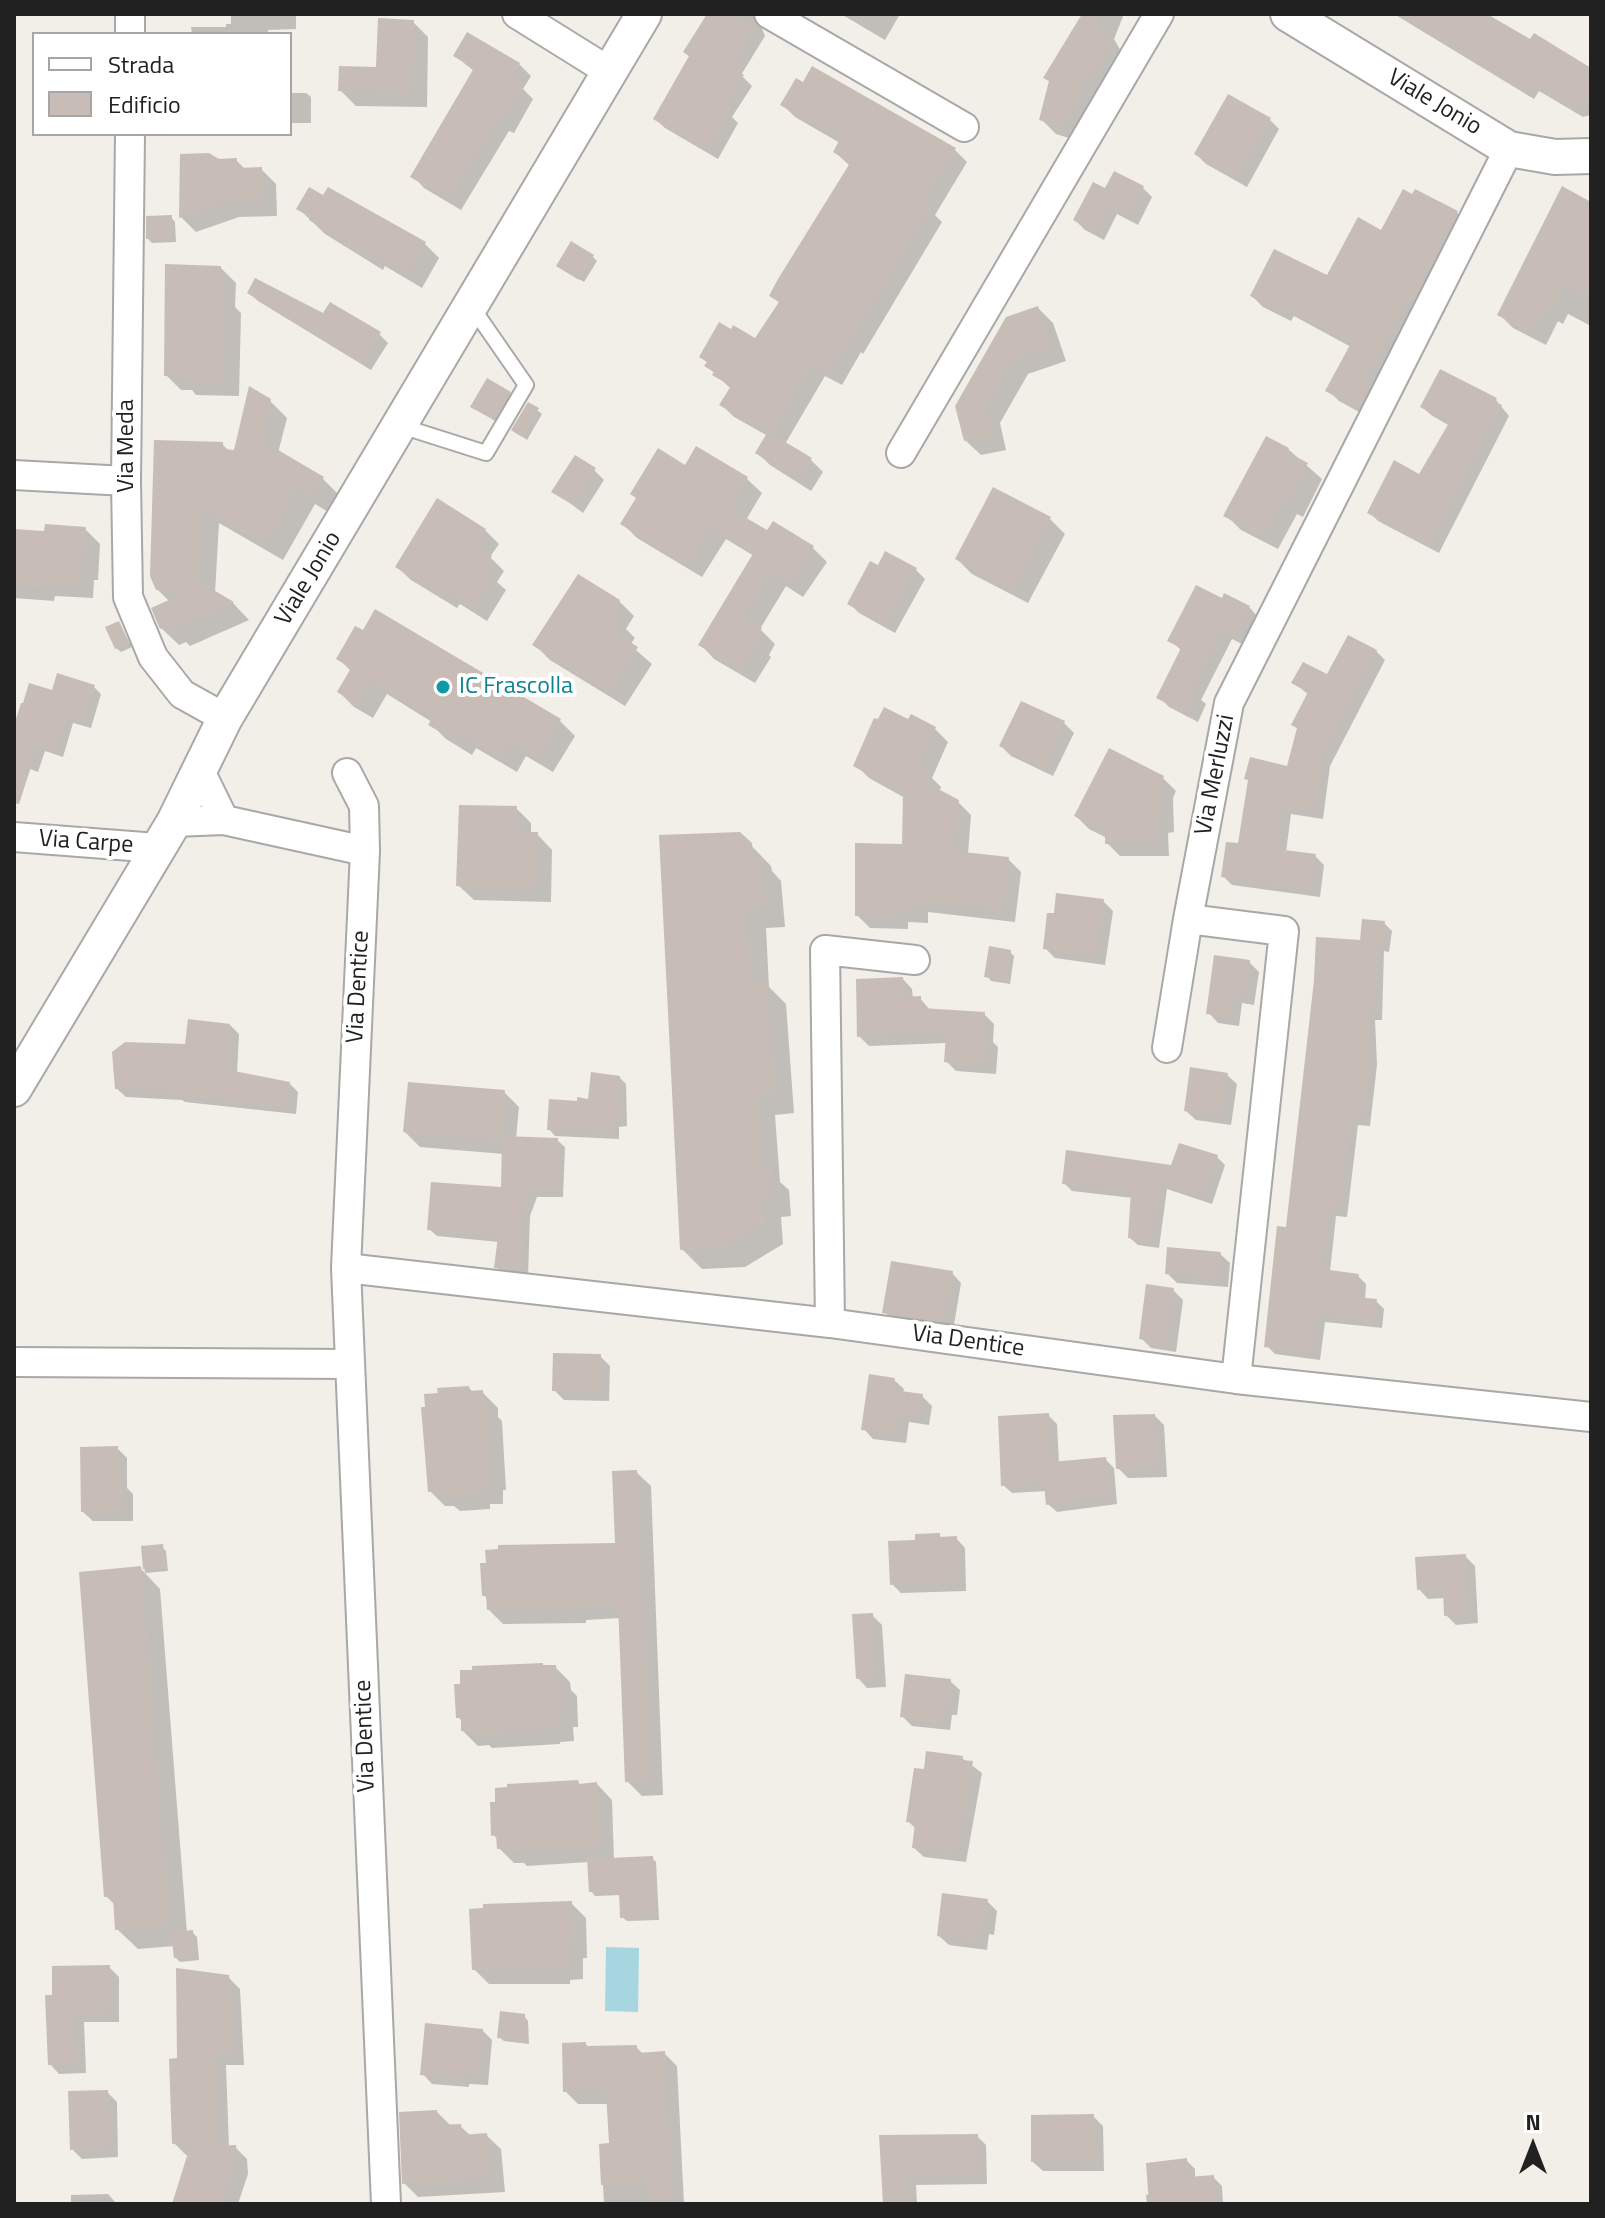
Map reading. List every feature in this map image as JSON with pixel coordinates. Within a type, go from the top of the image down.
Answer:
[{"type":"street","points":[[517,14],[610,72]]},
{"type":"street","name":"Viale Jonio","points":[[14,1089],[165,835],[225,718],[644,14]]},
{"type":"street","points":[[769,14],[964,127]]},
{"type":"street","points":[[901,453],[1159,14]]},
{"type":"street","name":"Viale Jonio","points":[[1288,14],[1509,149],[1555,157],[1591,156]]},
{"type":"street","name":"Via Meda","points":[[130,136],[126,481],[128,597],[153,657],[182,694],[225,718]]},
{"type":"street","name":"Via Merluzzi","points":[[1167,1048],[1229,703],[1509,149]]},
{"type":"street","points":[[14,475],[126,481]]},
{"type":"street","points":[[199,769],[224,820]]},
{"type":"street","name":"Via Dentice","points":[[347,773],[364,806],[365,851],[346,1268],[386,2204]]},
{"type":"street","points":[[165,835],[224,820],[365,851]]},
{"type":"street","name":"Via Carpe","points":[[14,837],[165,835]]},
{"type":"street","points":[[1188,919],[1284,931],[1236,1379]]},
{"type":"street","points":[[830,1323],[825,950],[915,960]]},
{"type":"street","name":"Via Dentice","points":[[346,1268],[830,1323],[1236,1379],[1591,1417]]},
{"type":"street","points":[[14,1362],[350,1364]]},
{"type":"lane","points":[[401,426],[486,453],[526,385],[471,306]]},
{"type":"water","points":[[606,1947],[639,1948],[638,2012],[605,2011]]},
{"type":"building","points":[[707,14],[735,14],[756,27],[731,67],[744,75],[723,108],[730,112],[708,151],[653,119],[689,56],[683,52]]},
{"type":"building","points":[[1082,14],[1095,14],[1112,44],[1095,73],[1078,83],[1080,98],[1063,127],[1039,120],[1049,81],[1043,78]]},
{"type":"building","points":[[1398,14],[1487,14],[1530,39],[1534,33],[1591,68],[1591,104],[1572,109],[1529,83],[1524,91]]},
{"type":"building","points":[[378,18],[414,20],[412,93],[338,91],[339,66],[376,67]]},
{"type":"building","points":[[467,32],[520,63],[510,79],[523,86],[501,123],[497,120],[449,199],[410,177],[474,68],[453,56]]},
{"type":"building","points":[[812,66],[956,148],[922,203],[931,208],[850,343],[848,341],[829,374],[812,365],[772,434],[812,458],[798,480],[755,453],[767,433],[719,405],[731,386],[712,375],[714,372],[704,366],[707,362],[699,357],[719,322],[731,329],[733,325],[755,338],[779,302],[769,296],[778,279],[850,163],[833,152],[840,139],[780,105],[796,78],[803,82]]},
{"type":"building","points":[[1228,94],[1271,118],[1236,179],[1194,154]]},
{"type":"building","points":[[209,153],[219,159],[237,158],[237,168],[262,167],[263,201],[223,203],[179,218],[180,154]]},
{"type":"building","points":[[1114,171],[1144,186],[1128,217],[1107,206],[1094,232],[1073,220],[1093,182],[1105,188]]},
{"type":"building","points":[[1562,186],[1591,202],[1591,300],[1563,286],[1550,312],[1544,309],[1532,333],[1497,315]]},
{"type":"building","points":[[309,187],[323,195],[328,187],[426,242],[407,275],[371,254],[369,258],[296,209]]},
{"type":"building","points":[[1403,189],[1412,194],[1415,189],[1458,211],[1413,301],[1407,298],[1362,383],[1370,387],[1359,408],[1325,391],[1351,343],[1283,307],[1280,312],[1250,296],[1274,249],[1327,275],[1358,217],[1381,230]]},
{"type":"building","points":[[172,215],[172,238],[146,239],[146,216]]},
{"type":"building","points":[[571,241],[594,255],[579,280],[556,266]]},
{"type":"building","points":[[165,264],[221,266],[221,295],[226,296],[224,382],[179,380],[179,376],[164,376]]},
{"type":"building","points":[[255,278],[323,313],[330,302],[381,332],[362,363],[247,293]]},
{"type":"building","points":[[1038,306],[1052,346],[1013,360],[986,407],[992,436],[964,441],[955,406],[1006,317]]},
{"type":"building","points":[[1440,369],[1497,398],[1495,402],[1502,405],[1430,546],[1367,513],[1394,460],[1419,474],[1449,423],[1420,407]]},
{"type":"building","points":[[487,378],[511,392],[494,420],[470,407]]},
{"type":"building","points":[[249,386],[271,399],[261,440],[324,477],[312,497],[297,488],[265,544],[202,508],[197,588],[205,585],[234,602],[171,630],[169,625],[160,629],[151,608],[187,592],[156,590],[150,576],[154,440],[223,442],[223,449],[234,450]]},
{"type":"building","points":[[528,402],[539,408],[522,437],[511,430]]},
{"type":"building","points":[[1266,436],[1308,463],[1287,503],[1281,500],[1262,536],[1223,516]]},
{"type":"building","points":[[696,446],[748,477],[731,509],[767,530],[773,521],[814,546],[788,584],[771,573],[744,617],[762,628],[756,639],[758,641],[740,670],[698,645],[754,552],[711,526],[687,565],[620,524],[636,498],[630,494],[658,448],[685,465]]},
{"type":"building","points":[[575,455],[596,468],[573,505],[551,492]]},
{"type":"building","points":[[993,487],[1051,517],[1013,590],[955,559]]},
{"type":"building","points":[[437,498],[486,529],[476,546],[492,556],[484,569],[494,575],[473,609],[446,592],[443,597],[395,567]]},
{"type":"building","points":[[45,524],[86,527],[83,566],[80,566],[78,584],[40,582],[40,587],[14,585],[14,529],[44,531]]},
{"type":"building","points":[[885,551],[917,568],[885,625],[847,604],[870,561],[878,565]]},
{"type":"building","points":[[578,574],[620,600],[611,615],[621,622],[614,632],[638,647],[610,693],[532,645]]},
{"type":"building","points":[[1196,585],[1222,598],[1224,593],[1250,606],[1234,637],[1222,631],[1192,690],[1198,693],[1187,713],[1156,698],[1181,648],[1167,641]]},
{"type":"building","name":"IC Frascolla","points":[[375,609],[561,719],[538,759],[510,743],[501,758],[460,734],[456,741],[428,725],[432,718],[372,681],[358,705],[337,692],[351,668],[336,659],[355,626],[363,630]]},
{"type":"building","points":[[119,621],[129,643],[115,649],[105,627]]},
{"type":"building","points":[[1348,635],[1377,650],[1322,757],[1315,811],[1283,806],[1277,849],[1316,854],[1312,890],[1221,877],[1226,842],[1238,843],[1248,780],[1244,779],[1250,757],[1287,766],[1297,728],[1291,725],[1308,692],[1291,683],[1303,662],[1327,674]]},
{"type":"building","points":[[57,673],[95,685],[83,722],[66,717],[56,751],[38,745],[19,804],[14,803],[14,725],[21,703],[29,683],[52,690]]},
{"type":"building","points":[[1021,701],[1065,721],[1043,768],[999,746]]},
{"type":"building","points":[[884,707],[908,719],[911,714],[936,727],[918,767],[929,773],[925,782],[959,800],[954,851],[1009,857],[1003,910],[916,900],[916,911],[896,910],[896,917],[855,916],[855,843],[902,844],[903,794],[853,766],[874,718],[878,719]]},
{"type":"building","points":[[1109,748],[1164,776],[1161,784],[1162,820],[1156,821],[1157,844],[1105,844],[1105,832],[1074,816]]},
{"type":"building","points":[[459,805],[517,806],[516,832],[538,832],[537,888],[456,886]]},
{"type":"building","points":[[740,832],[752,843],[753,859],[762,858],[766,907],[746,909],[751,983],[767,981],[775,1094],[756,1095],[762,1169],[770,1168],[772,1196],[762,1197],[764,1223],[724,1247],[680,1250],[659,835]]},
{"type":"building","points":[[1056,893],[1104,899],[1096,956],[1043,949],[1047,913],[1054,913]]},
{"type":"building","points":[[1362,919],[1385,921],[1382,945],[1377,944],[1374,1013],[1367,1013],[1370,1056],[1363,1119],[1350,1118],[1339,1210],[1329,1209],[1322,1269],[1359,1274],[1357,1297],[1377,1299],[1374,1321],[1317,1314],[1313,1353],[1264,1347],[1277,1226],[1286,1227],[1314,980],[1316,937],[1360,940]]},
{"type":"building","points":[[989,946],[1011,950],[1006,980],[984,977]]},
{"type":"building","points":[[1214,955],[1250,960],[1245,996],[1233,995],[1230,1017],[1206,1014]]},
{"type":"building","points":[[903,977],[904,997],[921,996],[921,1008],[985,1012],[984,1035],[989,1035],[987,1065],[944,1062],[946,1034],[857,1037],[856,979]]},
{"type":"building","points":[[188,1019],[230,1024],[229,1070],[290,1082],[287,1107],[174,1092],[115,1089],[112,1052],[125,1042],[185,1044]]},
{"type":"building","points":[[1190,1067],[1228,1073],[1222,1116],[1184,1111]]},
{"type":"building","points":[[591,1072],[620,1076],[621,1120],[613,1121],[613,1133],[547,1130],[549,1099],[588,1099]]},
{"type":"building","points":[[408,1082],[505,1090],[500,1141],[403,1132]]},
{"type":"building","points":[[502,1136],[558,1138],[557,1191],[530,1190],[524,1208],[522,1271],[494,1268],[498,1236],[427,1230],[431,1182],[501,1187]]},
{"type":"building","points":[[1179,1143],[1218,1155],[1204,1197],[1160,1183],[1152,1242],[1128,1238],[1131,1191],[1062,1184],[1066,1150],[1171,1165]]},
{"type":"building","points":[[1167,1247],[1221,1252],[1218,1278],[1165,1274]]},
{"type":"building","points":[[891,1261],[953,1271],[945,1316],[940,1316],[939,1321],[882,1313]]},
{"type":"building","points":[[1146,1284],[1174,1288],[1167,1343],[1139,1339]]},
{"type":"building","points":[[553,1353],[601,1354],[600,1392],[552,1391]]},
{"type":"building","points":[[869,1374],[895,1378],[893,1390],[923,1394],[920,1416],[900,1414],[897,1434],[861,1430]]},
{"type":"building","points":[[469,1386],[470,1391],[483,1390],[484,1404],[488,1404],[492,1475],[489,1475],[489,1489],[476,1490],[476,1495],[442,1496],[442,1491],[428,1492],[421,1407],[425,1407],[424,1394],[438,1393],[437,1388]]},
{"type":"building","points":[[1049,1413],[1052,1462],[1106,1457],[1110,1496],[1046,1505],[1044,1483],[1001,1486],[998,1416]]},
{"type":"building","points":[[1155,1414],[1158,1468],[1116,1469],[1113,1415]]},
{"type":"building","points":[[118,1446],[119,1482],[124,1482],[124,1512],[81,1512],[80,1447]]},
{"type":"building","points":[[637,1470],[650,1781],[625,1782],[618,1604],[572,1606],[572,1609],[487,1610],[486,1596],[482,1596],[480,1563],[486,1563],[485,1550],[498,1549],[498,1545],[615,1543],[612,1471]]},
{"type":"building","points":[[940,1533],[940,1537],[957,1536],[958,1582],[890,1585],[888,1541],[915,1540],[915,1534]]},
{"type":"building","points":[[163,1544],[165,1568],[143,1569],[141,1546]]},
{"type":"building","points":[[1466,1554],[1469,1614],[1444,1616],[1443,1588],[1417,1590],[1415,1557]]},
{"type":"building","points":[[141,1566],[169,1925],[115,1930],[113,1896],[104,1897],[79,1572]]},
{"type":"building","points":[[873,1613],[877,1678],[856,1679],[852,1614]]},
{"type":"building","points":[[556,1665],[557,1679],[562,1679],[563,1712],[559,1713],[559,1726],[546,1727],[546,1730],[474,1734],[474,1731],[461,1731],[461,1718],[456,1718],[454,1684],[460,1684],[460,1670],[472,1670],[472,1666]]},
{"type":"building","points":[[905,1674],[951,1679],[948,1706],[943,1706],[941,1722],[900,1717]]},
{"type":"building","points":[[926,1751],[963,1756],[962,1760],[973,1761],[957,1853],[912,1848],[915,1823],[906,1822],[914,1768],[924,1769]]},
{"type":"building","points":[[578,1780],[579,1784],[597,1782],[600,1847],[497,1849],[496,1835],[491,1836],[490,1802],[495,1802],[495,1788],[507,1787],[507,1784]]},
{"type":"building","points":[[653,1856],[655,1916],[620,1918],[619,1891],[589,1892],[587,1859]]},
{"type":"building","points":[[942,1893],[988,1899],[985,1926],[980,1925],[978,1941],[937,1936]]},
{"type":"building","points":[[572,1901],[573,1944],[568,1944],[569,1965],[556,1965],[556,1969],[472,1970],[469,1909],[483,1908],[483,1904]]},
{"type":"building","points":[[193,1930],[195,1957],[174,1958],[171,1932]]},
{"type":"building","points":[[110,1965],[110,2013],[75,2013],[77,2064],[48,2065],[45,1995],[52,1995],[52,1966]]},
{"type":"building","points":[[176,1968],[229,1975],[233,2054],[215,2054],[218,2146],[236,2145],[237,2161],[222,2204],[172,2204],[191,2143],[172,2144],[169,2059],[177,2058]]},
{"type":"building","points":[[500,2011],[525,2014],[526,2041],[497,2038]]},
{"type":"building","points":[[425,2023],[483,2029],[479,2077],[420,2075]]},
{"type":"building","points":[[586,2042],[586,2046],[637,2045],[637,2053],[665,2051],[672,2198],[647,2199],[646,2183],[601,2185],[599,2144],[609,2143],[606,2092],[563,2092],[562,2043]]},
{"type":"building","points":[[108,2090],[110,2148],[70,2150],[68,2091]]},
{"type":"building","points":[[437,2110],[438,2125],[461,2124],[462,2135],[487,2133],[492,2178],[402,2184],[399,2112]]},
{"type":"building","points":[[1094,2114],[1095,2162],[1031,2162],[1031,2115]]},
{"type":"building","points":[[978,2134],[979,2176],[908,2177],[909,2204],[883,2204],[879,2135]]},
{"type":"building","points":[[1187,2158],[1188,2177],[1214,2175],[1216,2204],[1149,2204],[1146,2163]]},
{"type":"place","name":"IC Frascolla","points":[[443,687]]}]
